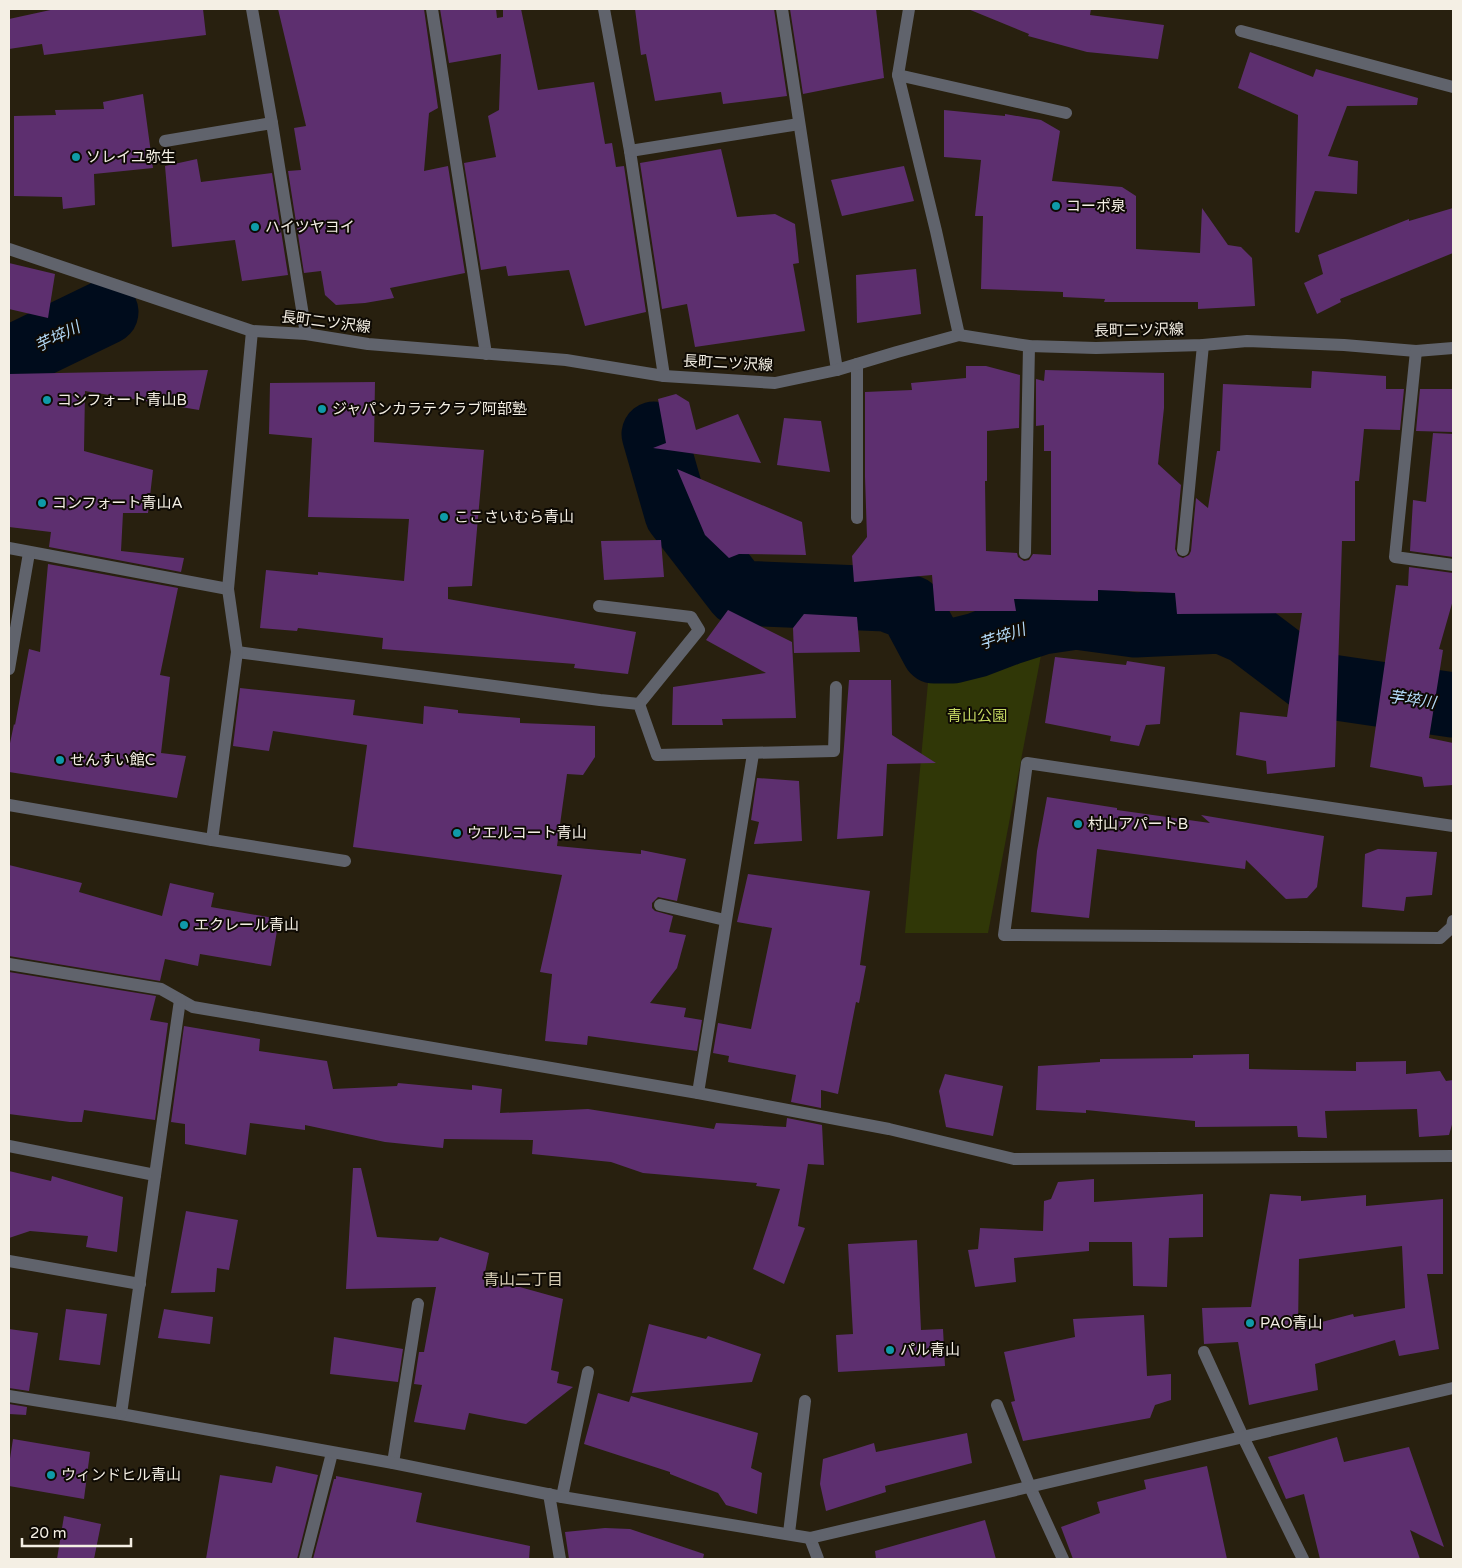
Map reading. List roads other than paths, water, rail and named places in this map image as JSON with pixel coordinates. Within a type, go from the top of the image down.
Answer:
[{"type":"street","points":[[252,9],[306,334]]},
{"type":"street","points":[[432,9],[486,354]]},
{"type":"street","points":[[604,9],[630,151],[664,376]]},
{"type":"street","points":[[782,9],[837,370]]},
{"type":"street","points":[[910,9],[898,75],[959,335]]},
{"type":"street","points":[[1241,31],[1453,87]]},
{"type":"street","points":[[898,75],[1066,113]]},
{"type":"street","points":[[165,141],[272,124]]},
{"type":"street","points":[[630,151],[799,124]]},
{"type":"street","name":"長町二ツ沢線","points":[[9,249],[252,331],[306,334],[368,344],[566,360],[664,376],[775,383],[837,370],[959,335],[1029,346],[1096,348],[1203,345],[1247,341],[1344,345],[1416,351],[1453,348]]},
{"type":"street","points":[[212,840],[238,652],[228,589],[252,331]]},
{"type":"street","points":[[1183,550],[1203,345]]},
{"type":"street","points":[[1025,552],[1029,346]]},
{"type":"street","points":[[1416,351],[1395,557],[1453,565]]},
{"type":"street","points":[[857,364],[857,518]]},
{"type":"street","points":[[9,548],[228,589]]},
{"type":"street","points":[[9,669],[29,553]]},
{"type":"street","points":[[599,606],[692,617],[699,630],[639,704]]},
{"type":"street","points":[[238,652],[581,698],[639,704]]},
{"type":"street","points":[[639,704],[657,755],[834,751],[836,687]]},
{"type":"street","points":[[698,1093],[753,754]]},
{"type":"street","points":[[1453,826],[1027,763],[1004,935],[1440,938],[1452,927],[1453,920]]},
{"type":"street","points":[[9,805],[345,861]]},
{"type":"street","points":[[660,905],[725,920]]},
{"type":"street","points":[[9,964],[161,989],[193,1007],[698,1093],[889,1128],[1014,1159],[1453,1156]]},
{"type":"street","points":[[121,1414],[180,1000]]},
{"type":"street","points":[[9,1146],[155,1175]]},
{"type":"street","points":[[9,1261],[140,1284]]},
{"type":"street","points":[[393,1464],[418,1304]]},
{"type":"street","points":[[1204,1352],[1303,1559]]},
{"type":"street","points":[[560,1559],[555,1495],[588,1372]]},
{"type":"street","points":[[9,1396],[121,1414],[555,1495],[810,1538],[1453,1388]]},
{"type":"street","points":[[789,1533],[805,1401]]},
{"type":"street","points":[[997,1405],[1062,1559]]},
{"type":"street","points":[[304,1559],[332,1453]]},
{"type":"street","points":[[810,1538],[818,1559]]},
{"type":"waterway","name":"芋埣川","points":[[9,359],[106,312]]},
{"type":"waterway","name":"芋埣川","points":[[654,434],[677,514],[738,593],[886,599],[911,608],[934,651],[953,651],[977,645],[1042,622],[1076,617],[1135,625],[1222,621],[1247,632],[1317,685],[1453,705]]},
{"type":"place","name":"ソレイユ弥生","points":[[76,157]]},
{"type":"place","name":"コーポ泉","points":[[1056,206]]},
{"type":"place","name":"ハイツヤヨイ","points":[[255,227]]},
{"type":"place","name":"コンフォート青山B","points":[[47,400]]},
{"type":"place","name":"ジャパンカラテクラブ阿部塾","points":[[322,409]]},
{"type":"place","name":"コンフォート青山A","points":[[42,503]]},
{"type":"place","name":"ここさいむら青山","points":[[444,517]]},
{"type":"place","name":"せんすい館C","points":[[60,760]]},
{"type":"place","name":"村山アパートB","points":[[1078,824]]},
{"type":"place","name":"ウエルコート青山","points":[[457,833]]},
{"type":"place","name":"エクレール青山","points":[[184,925]]},
{"type":"place","name":"PAO青山","points":[[1250,1323]]},
{"type":"place","name":"パル青山","points":[[890,1350]]},
{"type":"place","name":"ウィンドヒル青山","points":[[51,1475]]},
{"type":"district","name":"青山二丁目","points":[[523,1279]]},
{"type":"park label","name":"青山公園","points":[[977,716]]}]
